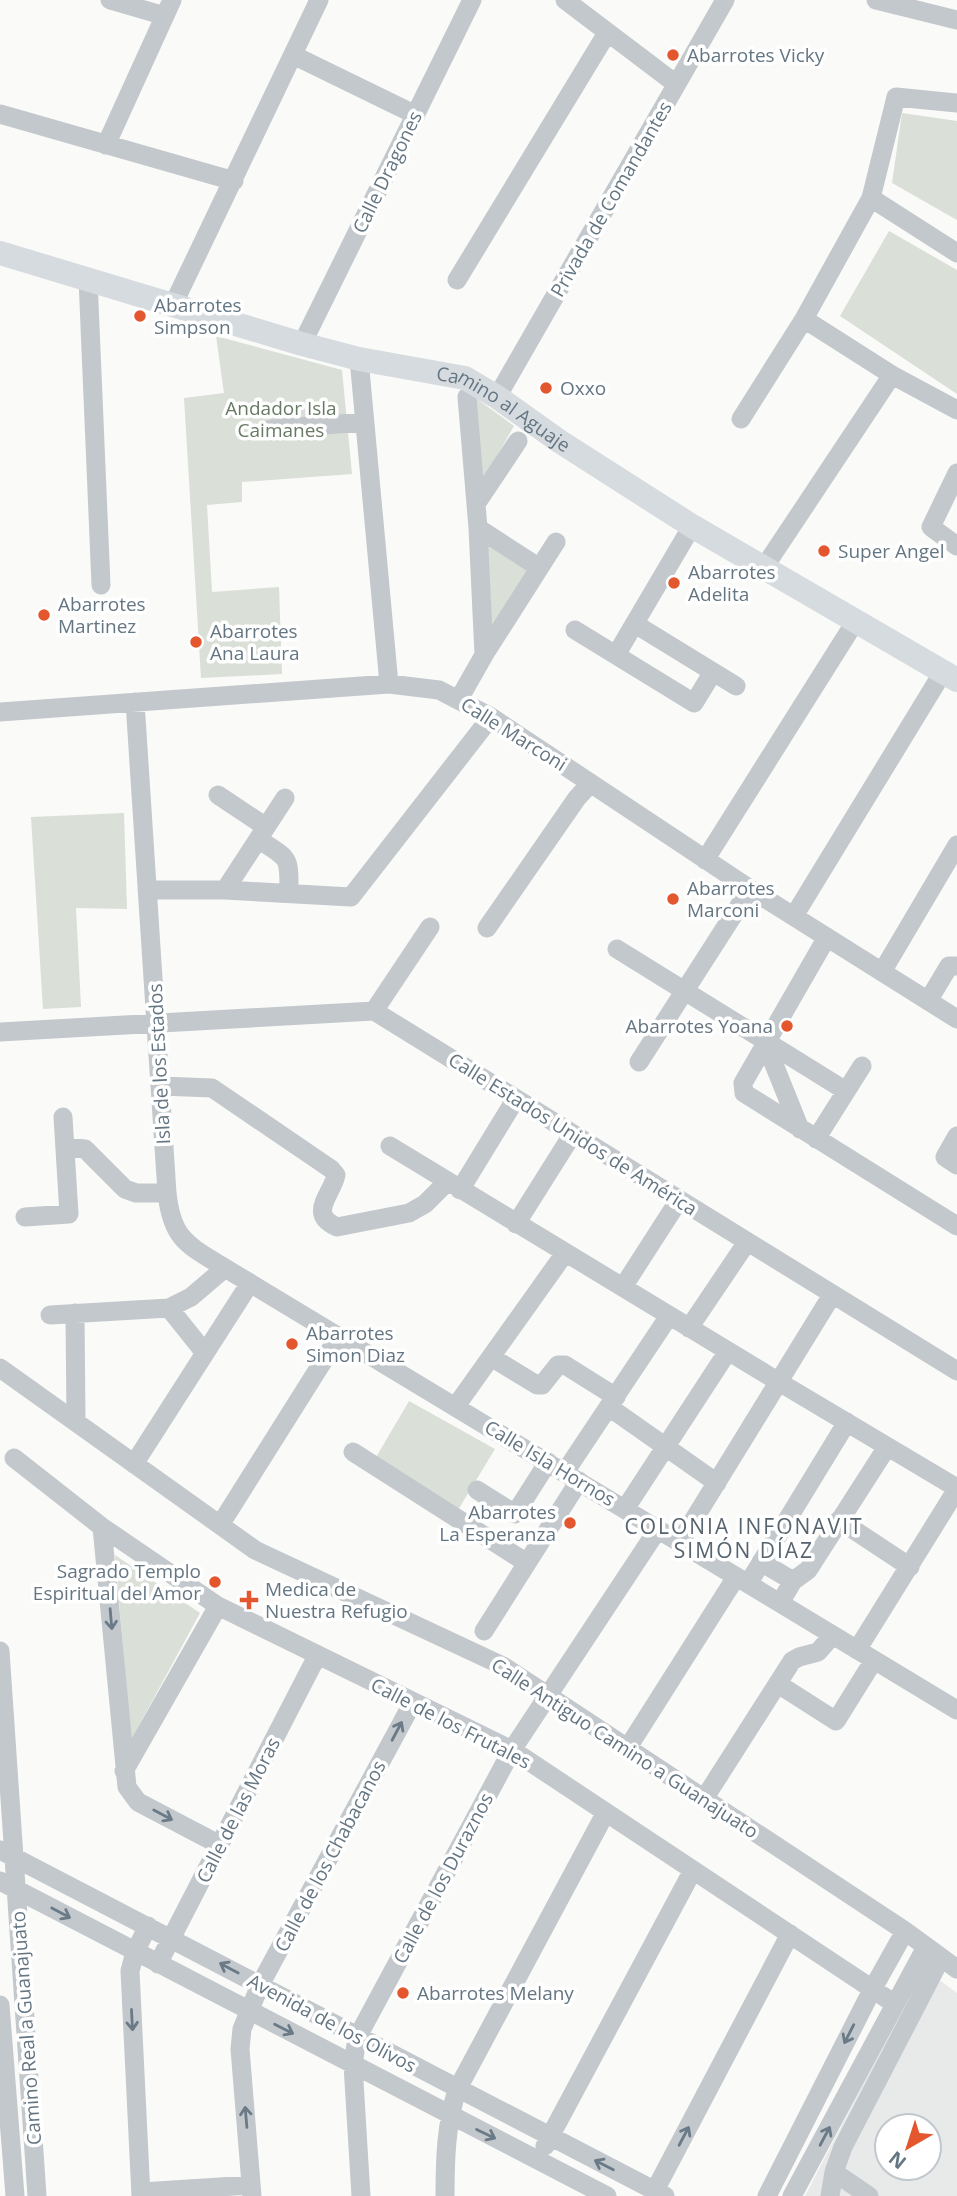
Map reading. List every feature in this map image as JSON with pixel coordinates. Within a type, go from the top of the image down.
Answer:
[{"type":"main road","name":"Camino al Aguaje","points":[[0,253],[302,344],[359,359],[456,375],[497,397],[559,441],[692,526],[950,676]]},
{"type":"street","points":[[106,145],[169,8],[110,0]]},
{"type":"street","points":[[173,304],[319,0]]},
{"type":"street","name":"Calle Dragones","points":[[302,344],[472,0]]},
{"type":"street","points":[[565,0],[586,6],[607,33],[676,84]]},
{"type":"street","name":"Privada de Comandantes","points":[[497,397],[725,0]]},
{"type":"street","points":[[876,0],[957,20]]},
{"type":"street","points":[[457,280],[607,33]]},
{"type":"street","points":[[293,55],[416,115]]},
{"type":"street","points":[[741,419],[804,319],[871,198],[896,97],[957,103]]},
{"type":"street","points":[[0,114],[234,181]]},
{"type":"street","points":[[871,198],[957,253]]},
{"type":"street","points":[[88,279],[101,585]]},
{"type":"street","points":[[804,319],[892,375],[957,410]]},
{"type":"street","points":[[359,359],[389,684]]},
{"type":"street","points":[[763,569],[892,375]]},
{"type":"street","points":[[467,397],[478,528],[484,655]]},
{"type":"street","points":[[271,429],[364,422]]},
{"type":"street","points":[[476,504],[518,441]]},
{"type":"street","points":[[957,473],[931,527],[957,546]]},
{"type":"street","points":[[616,655],[692,526]]},
{"type":"street","points":[[478,528],[538,567]]},
{"type":"street","points":[[459,699],[555,542]]},
{"type":"street","points":[[705,860],[855,622]]},
{"type":"street","points":[[635,624],[736,686]]},
{"type":"street","points":[[575,630],[694,703],[713,672]]},
{"type":"street","points":[[794,916],[950,676]]},
{"type":"street","name":"Calle Marconi","points":[[0,712],[389,684],[439,690],[491,718],[705,860],[957,1019]]},
{"type":"street","name":"Isla de los Estados","points":[[135,702],[170,1217],[178,1234],[194,1248],[339,1336]]},
{"type":"street","points":[[147,890],[225,890],[351,897],[491,718]]},
{"type":"street","points":[[487,928],[577,798],[590,784]]},
{"type":"street","points":[[218,795],[262,833],[284,857],[289,864],[289,893]]},
{"type":"street","points":[[225,890],[285,798]]},
{"type":"street","points":[[882,972],[957,845]]},
{"type":"street","points":[[639,1062],[750,889]]},
{"type":"street","points":[[0,1032],[374,1011],[430,927]]},
{"type":"street","points":[[827,937],[743,1083],[744,1093],[957,1226]]},
{"type":"street","points":[[617,949],[846,1091]]},
{"type":"street","points":[[928,1001],[949,965],[957,965]]},
{"type":"street","name":"Calle Estados Unidos de América","points":[[374,1011],[679,1200],[741,1250],[832,1295],[957,1371]]},
{"type":"street","points":[[765,1042],[808,1134]]},
{"type":"street","points":[[808,1134],[846,1091],[862,1066]]},
{"type":"street","points":[[161,1086],[212,1088],[331,1169],[336,1175],[334,1184],[321,1206],[321,1211],[328,1223],[337,1227],[409,1213],[454,1186],[515,1100]]},
{"type":"street","points":[[25,1217],[69,1214],[63,1117]]},
{"type":"street","points":[[516,1224],[572,1135]]},
{"type":"street","points":[[957,1136],[944,1157],[957,1165]]},
{"type":"street","points":[[390,1146],[957,1488],[910,1567],[865,1655],[836,1721],[778,1684]]},
{"type":"street","points":[[65,1147],[85,1149],[125,1189],[136,1193],[167,1193]]},
{"type":"street","points":[[623,1287],[679,1200]]},
{"type":"street","points":[[689,1328],[741,1250]]},
{"type":"street","points":[[456,1406],[565,1253]]},
{"type":"street","points":[[50,1315],[169,1308],[191,1297],[225,1268]]},
{"type":"street","points":[[134,1464],[250,1283]]},
{"type":"street","points":[[680,1542],[832,1295]]},
{"type":"street","points":[[169,1308],[205,1353]]},
{"type":"street","points":[[75,1313],[76,1421]]},
{"type":"street","points":[[484,1632],[527,1563],[572,1477],[581,1448],[669,1316]]},
{"type":"street","points":[[220,1525],[339,1336]]},
{"type":"street","name":"Calle Isla Hornos","points":[[339,1336],[957,1710]]},
{"type":"street","points":[[625,1509],[728,1352]]},
{"type":"street","points":[[491,1357],[537,1385],[542,1385],[558,1365],[565,1365],[665,1446],[717,1483]]},
{"type":"street","name":"Calle Antiguo Camino a Guanajuato","points":[[0,1368],[255,1550],[503,1666],[942,1958]]},
{"type":"street","points":[[627,1749],[742,1580],[761,1562],[847,1422]]},
{"type":"street","points":[[780,1603],[793,1581],[808,1570],[887,1447]]},
{"type":"street","points":[[353,1452],[527,1563]]},
{"type":"street","name":"Calle de los Frutales","points":[[14,1458],[102,1527],[218,1606],[512,1750],[895,2004]]},
{"type":"street","points":[[477,1490],[515,1514],[548,1462]]},
{"type":"street","points":[[839,1520],[910,1567]]},
{"type":"street","points":[[937,1523],[957,1527]]},
{"type":"street","points":[[102,1527],[127,1787],[138,1802],[220,1845]]},
{"type":"street","name":"Calle de los Duraznos","points":[[361,2196],[353,2065],[357,2038],[512,1750],[658,1529]]},
{"type":"street","points":[[761,1562],[793,1581]]},
{"type":"street","points":[[124,1771],[218,1606]]},
{"type":"street","points":[[705,1800],[792,1661],[818,1652],[832,1636]]},
{"type":"street","name":"Camino Real a Guanajuato","points":[[0,1651],[8,1885],[24,2007],[37,2196]]},
{"type":"street","name":"Calle de las Moras","points":[[158,1964],[317,1656]]},
{"type":"street","name":"Calle de los Chabacanos","points":[[252,2191],[240,2049],[242,2029],[260,1985],[413,1702]]},
{"type":"street","points":[[444,2196],[446,2140],[449,2116],[457,2090],[606,1812]]},
{"type":"street","name":"Avenida de los Olivos","points":[[7,1853],[657,2194]]},
{"type":"street","points":[[538,2160],[693,1870]]},
{"type":"street","name":"Avenida de los Olivos","points":[[8,1885],[607,2196]]},
{"type":"street","points":[[148,1926],[135,1952],[130,1971],[141,2194],[252,2191]]},
{"type":"street","points":[[766,2196],[905,1931]]},
{"type":"street","points":[[657,2194],[790,1934]]},
{"type":"street","points":[[792,2196],[895,2004],[942,1958]]},
{"type":"street","points":[[830,2196],[834,2172],[843,2147],[942,1958]]},
{"type":"street","points":[[0,2007],[24,2007]]},
{"type":"street","name":"Camino Real a Guanajuato","points":[[0,2007],[6,2173],[15,2196]]},
{"type":"street","points":[[6,2173],[35,2171]]},
{"type":"street","points":[[834,2172],[869,2196]]},
{"type":"shaded area","points":[[923,1968],[957,1993],[957,2196],[805,2196]]},
{"type":"green space","points":[[902,113],[957,121],[957,220],[892,183]]},
{"type":"green space","points":[[889,231],[957,270],[957,394],[840,316]]},
{"type":"green space","name":"Andador Isla Caimanes","points":[[216,336],[342,370],[352,474],[242,482],[242,502],[207,505],[212,592],[279,587],[282,674],[201,678],[184,398],[224,393]]},
{"type":"green space","points":[[469,393],[514,426],[481,484]]},
{"type":"green space","points":[[485,544],[530,573],[492,636]]},
{"type":"green space","points":[[124,813],[127,909],[76,908],[81,1007],[43,1009],[31,817]]},
{"type":"green space","points":[[409,1401],[495,1449],[458,1510],[375,1459]]},
{"type":"green space","points":[[115,1555],[200,1613],[131,1740]]},
{"type":"place","name":"Abarrotes Vicky","points":[[673,55]]},
{"type":"place","name":"Abarrotes Simpson","points":[[140,316]]},
{"type":"place","name":"Oxxo","points":[[546,388]]},
{"type":"place","name":"Super Angel","points":[[824,551]]},
{"type":"place","name":"Abarrotes Adelita","points":[[674,583]]},
{"type":"place","name":"Abarrotes Martinez","points":[[44,615]]},
{"type":"place","name":"Abarrotes Ana Laura","points":[[196,642]]},
{"type":"place","name":"Abarrotes Marconi","points":[[673,899]]},
{"type":"place","name":"Abarrotes Yoana","points":[[787,1026]]},
{"type":"place","name":"Abarrotes Simon Diaz","points":[[292,1344]]},
{"type":"place","name":"Abarrotes La Esperanza","points":[[570,1523]]},
{"type":"place","name":"Sagrado Templo Espiritual del Amor","points":[[215,1582]]},
{"type":"place","name":"Medica de Nuestra Refugio","points":[[249,1600]]},
{"type":"place","name":"Abarrotes Melany","points":[[403,1993]]},
{"type":"district","name":"COLONIA INFONAVIT SIMÓN DÍAZ","points":[[744,1539]]}]
